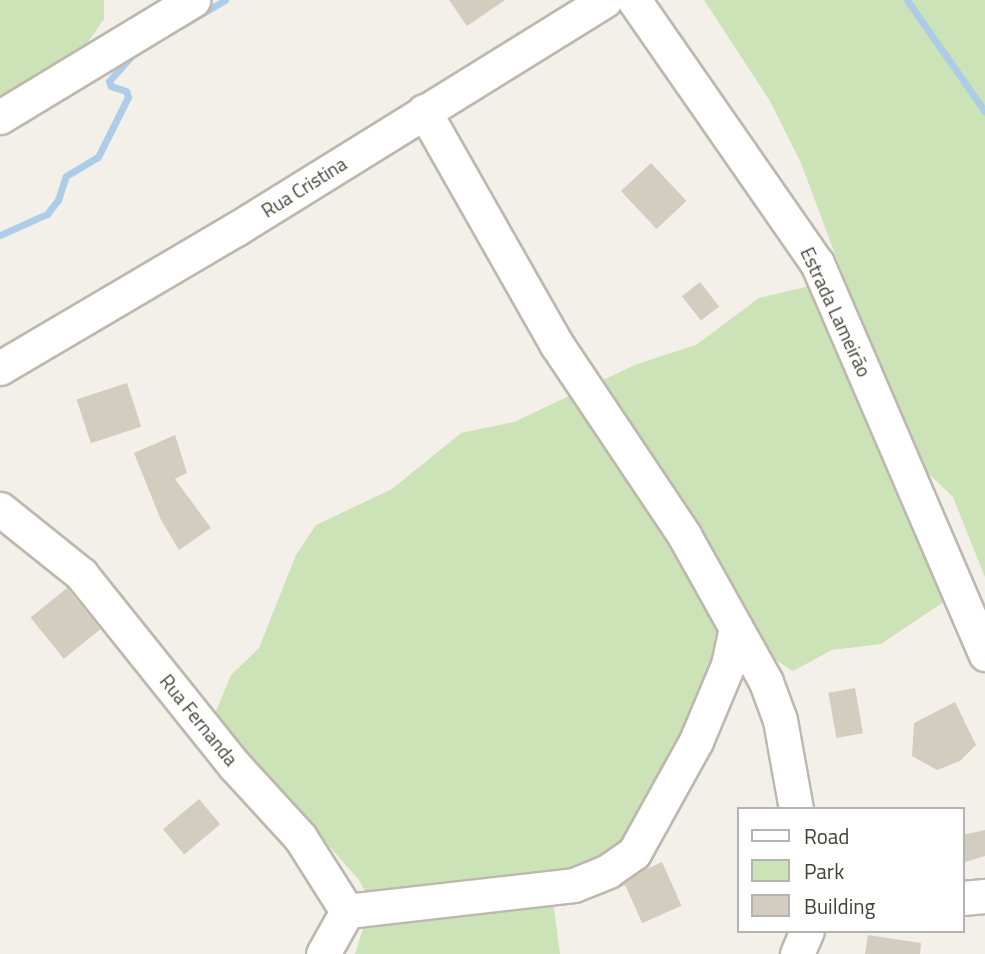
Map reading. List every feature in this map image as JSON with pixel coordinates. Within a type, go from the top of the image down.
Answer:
[{"type":"street","points":[[0,117],[193,0]]},
{"type":"street","name":"Rua Cristina","points":[[0,368],[236,229],[605,0]]},
{"type":"street","name":"Estrada Lameirão","points":[[634,0],[817,263],[985,654]]},
{"type":"street","points":[[424,111],[557,345],[684,535],[774,701],[796,807]]},
{"type":"street","name":"Rua Fernanda","points":[[0,509],[94,589],[234,765],[300,837],[347,911]]},
{"type":"street","points":[[323,954],[347,911],[574,885],[608,872],[634,853],[696,741],[728,665],[735,631]]},
{"type":"street","points":[[964,898],[985,896]]},
{"type":"street","points":[[797,954],[806,933]]},
{"type":"green space","points":[[0,0],[104,0],[104,19],[77,58],[0,107]]},
{"type":"green space","points":[[704,0],[985,0],[985,577],[953,497],[911,457],[801,163],[770,101]]},
{"type":"green space","points":[[818,284],[945,601],[881,644],[832,650],[793,671],[745,640],[635,885],[552,893],[560,954],[355,954],[371,903],[359,880],[214,716],[231,675],[259,648],[296,555],[316,525],[392,489],[461,433],[514,422],[637,364],[696,345],[759,298]]},
{"type":"building","points":[[449,0],[505,0],[467,26]]},
{"type":"building","points":[[651,163],[686,201],[656,229],[621,191]]},
{"type":"building","points":[[700,282],[719,306],[701,321],[682,296]]},
{"type":"building","points":[[127,383],[141,427],[91,443],[77,399]]},
{"type":"building","points":[[175,435],[187,473],[175,479],[211,528],[179,550],[161,520],[134,453]]},
{"type":"building","points":[[67,588],[100,629],[64,659],[30,618]]},
{"type":"building","points":[[855,688],[863,733],[836,738],[828,693]]},
{"type":"building","points":[[955,702],[976,745],[960,761],[937,770],[912,756],[914,723]]},
{"type":"building","points":[[199,799],[220,824],[184,854],[163,829]]},
{"type":"building","points":[[985,830],[985,856],[964,862],[964,835]]},
{"type":"building","points":[[662,862],[682,906],[642,923],[623,879]]},
{"type":"building","points":[[868,935],[921,943],[920,954],[865,954]]},
{"type":"waterway","points":[[181,26],[225,0]]},
{"type":"waterway","points":[[907,0],[985,112]]},
{"type":"waterway","points":[[0,235],[47,214],[58,200],[66,176],[98,157],[128,97],[126,91],[111,86],[109,81],[134,53]]}]
